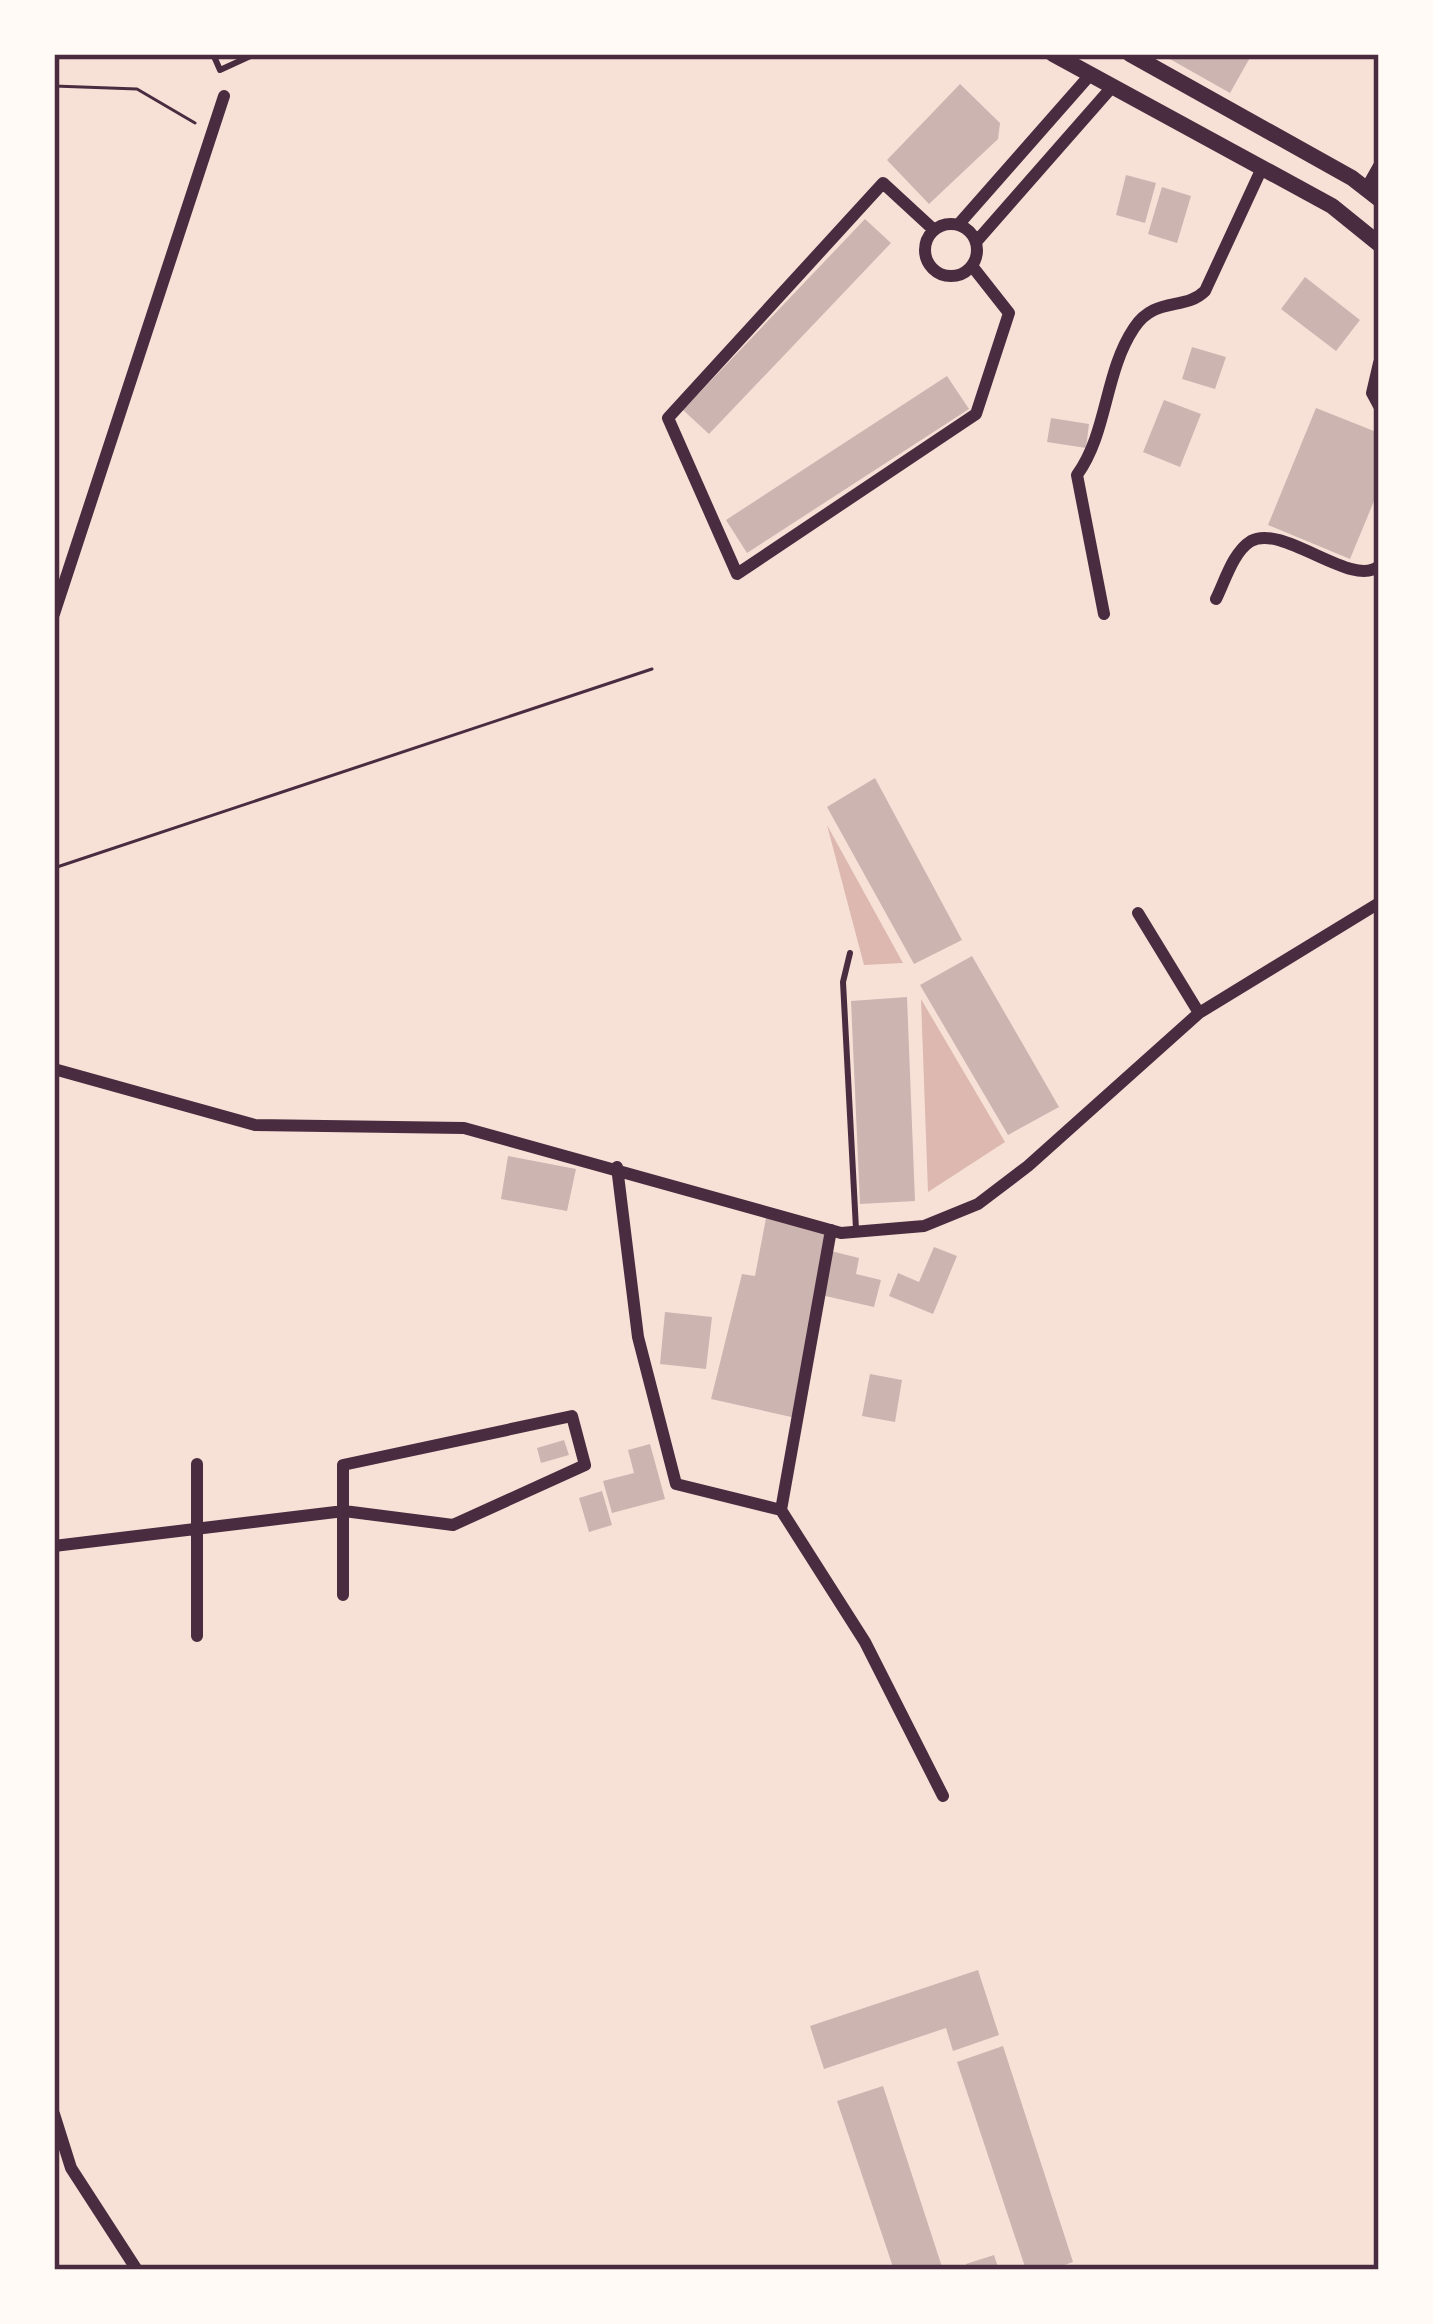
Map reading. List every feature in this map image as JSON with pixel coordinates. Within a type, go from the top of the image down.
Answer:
[{"type":"main road","points":[[1053,54],[1332,206],[1379,244]]},
{"type":"main road","points":[[1130,54],[1373,194]]},
{"type":"street","points":[[972,266],[950,277],[928,264],[924,248],[934,230],[958,225],[1090,75]]},
{"type":"street","points":[[934,230],[883,183],[668,418],[737,574],[976,415],[1009,313],[972,266],[976,242],[1112,87]]},
{"type":"street","points":[[54,614],[224,96]]},
{"type":"street","points":[[1373,194],[1379,166]]},
{"type":"street","points":[[1104,614],[1077,475],[1091,455],[1105,399],[1132,329],[1167,302],[1193,300],[1205,291],[1262,168]]},
{"type":"street","points":[[958,225],[976,242]]},
{"type":"street","points":[[1379,363],[1372,393],[1379,406]]},
{"type":"street","points":[[1216,599],[1235,558],[1252,540],[1269,538],[1362,572],[1379,566]]},
{"type":"street","points":[[54,1069],[255,1126],[464,1128],[831,1230],[924,1226],[978,1204],[1028,1166],[1199,1012],[1379,903]]},
{"type":"street","points":[[1138,913],[1168,971],[1199,1012]]},
{"type":"street","points":[[616,1167],[638,1337],[676,1484],[781,1510]]},
{"type":"street","points":[[831,1230],[781,1510],[865,1642],[943,1796]]},
{"type":"street","points":[[54,1546],[344,1511],[453,1525],[585,1465],[572,1415],[343,1465],[344,1511],[343,1595]]},
{"type":"street","points":[[197,1464],[197,1636]]},
{"type":"street","points":[[54,2114],[71,2168],[137,2270]]},
{"type":"lane","points":[[213,54],[220,70],[255,54]]},
{"type":"lane","points":[[850,953],[844,982],[856,1232]]},
{"type":"path","points":[[54,86],[137,89],[212,133]]},
{"type":"path","points":[[54,868],[652,669]]},
{"type":"shaded area","points":[[827,825],[903,963],[864,965]]},
{"type":"shaded area","points":[[921,999],[1005,1142],[928,1192]]},
{"type":"building","points":[[1161,54],[1252,54],[1230,93]]},
{"type":"building","points":[[960,84],[1000,123],[998,139],[929,204],[887,160]]},
{"type":"building","points":[[1126,175],[1156,183],[1145,223],[1116,215]]},
{"type":"building","points":[[1162,187],[1191,196],[1177,243],[1148,234]]},
{"type":"building","points":[[865,219],[891,243],[709,434],[683,410]]},
{"type":"building","points":[[1305,277],[1360,320],[1336,351],[1281,309]]},
{"type":"building","points":[[1192,347],[1226,357],[1215,389],[1182,379]]},
{"type":"building","points":[[947,376],[969,409],[747,553],[726,520]]},
{"type":"building","points":[[1164,400],[1201,414],[1180,467],[1143,452]]},
{"type":"building","points":[[1316,408],[1379,433],[1379,489],[1350,559],[1268,525]]},
{"type":"building","points":[[1051,418],[1089,424],[1086,448],[1047,442]]},
{"type":"building","points":[[875,778],[962,940],[914,964],[827,807]]},
{"type":"building","points":[[972,956],[1059,1107],[1008,1135],[920,985]]},
{"type":"building","points":[[907,997],[915,1201],[860,1204],[851,1001]]},
{"type":"building","points":[[508,1156],[576,1169],[567,1211],[501,1199]]},
{"type":"building","points":[[767,1213],[830,1232],[796,1418],[711,1399],[742,1274],[755,1276]]},
{"type":"building","points":[[934,1247],[957,1256],[933,1314],[889,1296],[898,1273],[919,1282]]},
{"type":"building","points":[[831,1251],[859,1258],[856,1274],[881,1280],[874,1307],[821,1295]]},
{"type":"building","points":[[665,1312],[712,1317],[706,1369],[660,1364]]},
{"type":"building","points":[[870,1374],[902,1380],[895,1422],[862,1416]]},
{"type":"building","points":[[564,1440],[569,1455],[541,1463],[537,1448]]},
{"type":"building","points":[[650,1444],[665,1499],[612,1513],[603,1481],[634,1473],[628,1450]]},
{"type":"building","points":[[602,1491],[612,1525],[589,1532],[579,1498]]},
{"type":"building","points":[[978,1970],[999,2035],[953,2051],[946,2028],[824,2069],[810,2026]]},
{"type":"building","points":[[1003,2046],[1073,2262],[1050,2270],[1026,2270],[957,2062]]},
{"type":"building","points":[[883,2086],[943,2270],[894,2270],[837,2101]]},
{"type":"building","points":[[994,2255],[999,2270],[967,2270],[966,2264]]}]
